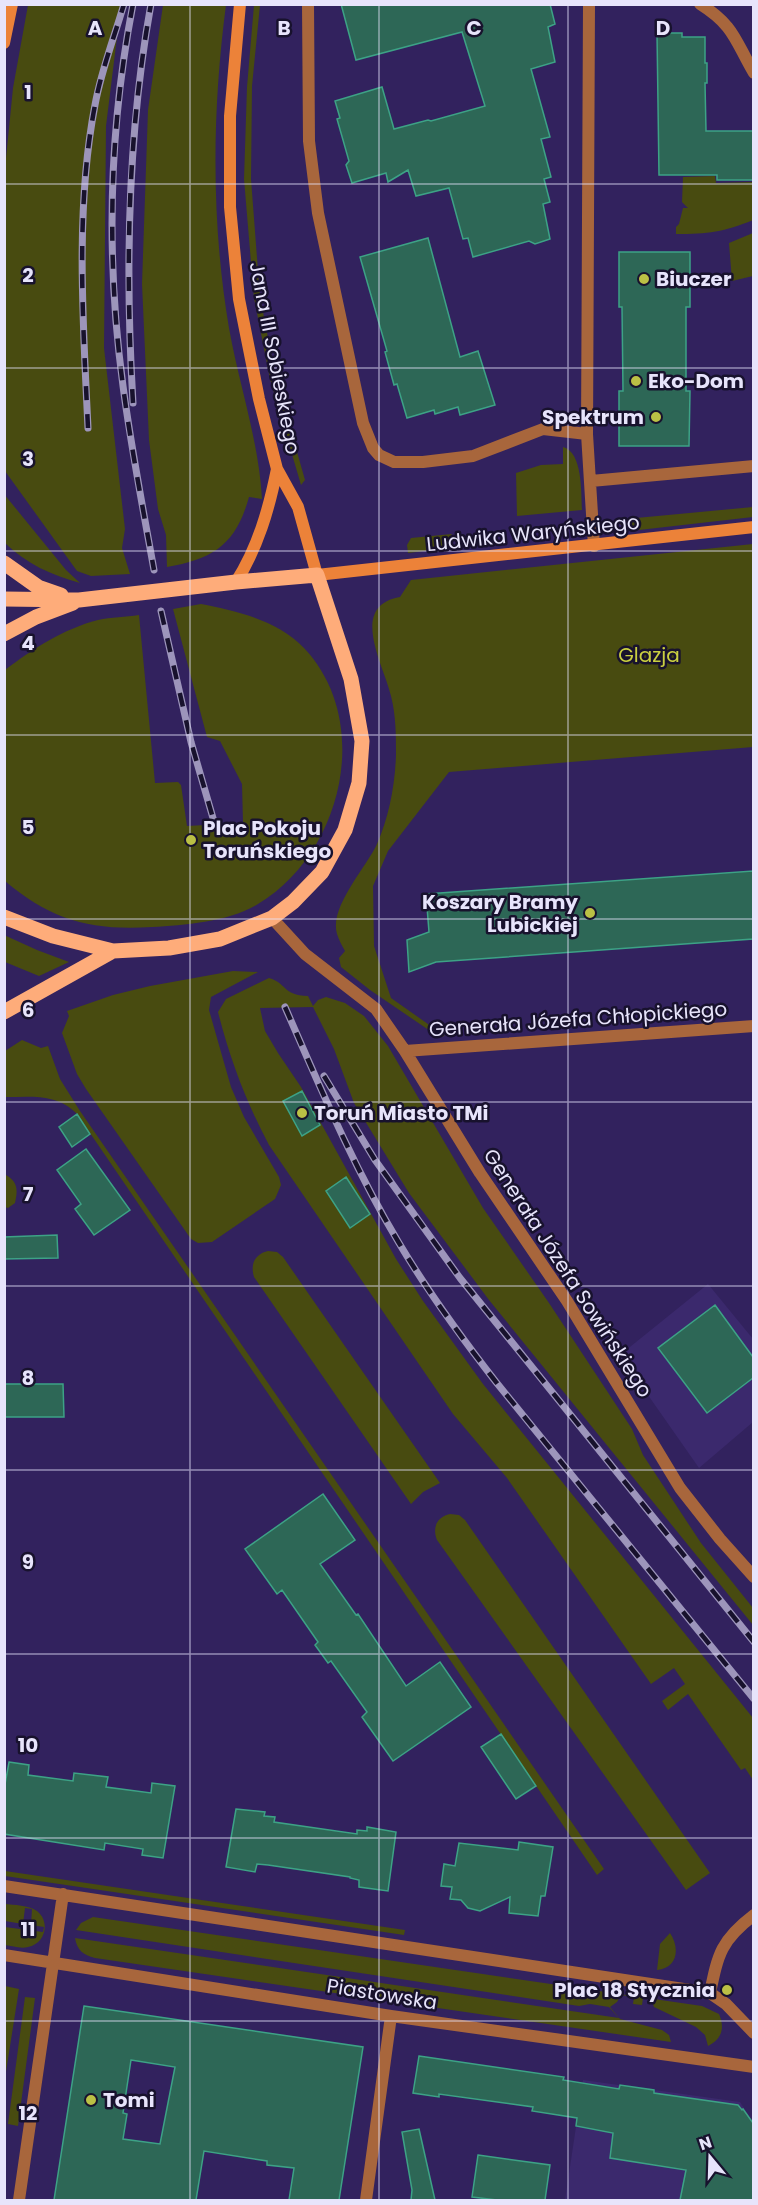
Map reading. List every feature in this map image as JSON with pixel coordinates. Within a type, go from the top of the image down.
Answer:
[{"type":"main road","points":[[4,562],[38,587],[79,600]]},
{"type":"main road","points":[[4,599],[79,600],[317,575],[351,678],[362,741],[359,783],[345,830],[322,872],[293,902],[272,918],[220,939],[169,948],[112,951],[53,936],[4,917]]},
{"type":"main road","points":[[4,634],[36,616],[63,608],[79,600]]},
{"type":"main road","points":[[4,1012],[112,951]]},
{"type":"street","points":[[4,43],[12,4]]},
{"type":"street","name":"Jana III Sobieskiego","points":[[240,4],[230,116],[230,207],[239,299],[259,399],[277,468],[298,507],[317,575]]},
{"type":"street","points":[[308,4],[309,141],[318,213],[363,423],[373,448],[380,455],[394,462],[423,462],[473,456],[543,429],[587,435]]},
{"type":"street","points":[[589,4],[587,435],[594,546]]},
{"type":"street","points":[[700,4],[726,24],[740,43],[753,73]]},
{"type":"street","points":[[591,481],[753,466]]},
{"type":"street","name":"Jana III Sobieskiego","points":[[236,582],[250,560],[268,510],[277,468]]},
{"type":"street","name":"Ludwika Waryńskiego","points":[[317,575],[753,527]]},
{"type":"street","name":"Generała Józefa Sowińskiego","points":[[272,918],[304,954],[376,1009],[405,1051],[480,1173],[567,1301],[680,1488],[753,1577]]},
{"type":"street","name":"Generała Józefa Chłopickiego","points":[[405,1051],[753,1026]]},
{"type":"street","points":[[4,1886],[710,1993],[726,2004],[753,2033]]},
{"type":"street","points":[[19,2200],[63,1894]]},
{"type":"street","points":[[710,1993],[717,1960],[723,1947],[736,1929],[753,1915]]},
{"type":"street","name":"Piastowska","points":[[4,1955],[391,2016],[753,2067]]},
{"type":"street","points":[[366,2200],[391,2016]]},
{"type":"shaded area","points":[[708,1284],[753,1339],[753,1422],[699,1468],[620,1355]]},
{"type":"shaded area","points":[[583,2080],[740,2102],[753,2123],[753,2200],[565,2200]]},
{"type":"green space","points":[[28,5],[121,5],[106,126],[104,348],[125,529],[122,548],[130,574],[91,576],[77,571],[5,471],[5,168],[13,88]]},
{"type":"green space","points":[[163,5],[226,5],[218,85],[216,207],[229,328],[253,434],[262,499],[249,497],[237,527],[221,547],[198,559],[167,567],[166,535],[158,509],[149,440],[142,284],[148,110]]},
{"type":"green space","points":[[254,5],[260,5],[252,86],[251,179],[260,297],[276,378],[305,480],[301,485],[270,379],[254,298],[244,179],[247,87]]},
{"type":"green space","points":[[715,176],[716,183],[753,182],[753,220],[716,231],[676,234],[676,227],[683,208],[688,208],[682,202],[683,177]]},
{"type":"green space","points":[[753,233],[753,276],[732,281],[729,243]]},
{"type":"green space","points":[[563,447],[570,450],[578,465],[582,510],[517,516],[516,473],[541,465],[563,464]]},
{"type":"green space","points":[[4,494],[66,570],[80,583],[40,568],[5,543]]},
{"type":"green space","points":[[753,507],[753,517],[639,530],[625,528],[615,520]]},
{"type":"green space","points":[[452,534],[441,549],[408,553],[407,545],[411,538]]},
{"type":"green space","name":"Glazja","points":[[753,544],[753,747],[449,772],[388,851],[373,886],[374,946],[391,998],[445,1036],[439,1037],[370,990],[341,967],[339,958],[345,951],[337,934],[338,912],[377,844],[391,801],[394,778],[396,748],[394,711],[373,638],[372,624],[376,612],[384,603],[400,597],[411,580]]},
{"type":"green space","points":[[201,604],[256,618],[282,630],[304,648],[326,678],[338,712],[342,748],[339,785],[328,821],[310,853],[287,882],[258,904],[233,915],[192,924],[130,928],[91,924],[56,914],[5,881],[5,670],[38,647],[85,624],[108,618],[139,615],[155,783],[178,782],[181,785],[187,826],[243,823],[242,784],[220,741],[207,737],[173,609]]},
{"type":"green space","points":[[4,935],[69,962],[39,976],[5,962]]},
{"type":"green space","points":[[233,971],[258,972],[211,997],[209,1010],[231,1087],[244,1117],[279,1177],[281,1185],[275,1199],[212,1242],[198,1243],[191,1239],[86,1089],[77,1074],[62,1033],[69,1016],[67,1011],[113,995],[150,986]]},
{"type":"green space","points":[[269,978],[293,993],[308,996],[313,1006],[318,1000],[326,997],[345,1003],[364,1016],[388,1046],[483,1208],[632,1429],[643,1455],[701,1543],[753,1608],[753,1625],[489,1300],[409,1193],[354,1103],[334,1049],[313,1007],[260,1008],[265,1031],[301,1087],[396,1259],[423,1301],[483,1384],[753,1718],[753,1780],[745,1768],[741,1770],[688,1694],[668,1710],[662,1701],[685,1684],[674,1668],[651,1684],[507,1478],[453,1414],[269,1145],[239,1080],[218,1012],[226,999]]},
{"type":"green space","points":[[22,1040],[41,1048],[48,1046],[60,1079],[80,1111],[604,1869],[597,1875],[77,1114],[61,1102],[52,1099],[5,1097],[5,1051]]},
{"type":"green space","points":[[4,1174],[12,1180],[17,1190],[15,1203],[8,1208],[5,1207]]},
{"type":"green space","points":[[268,1251],[277,1252],[283,1257],[440,1483],[423,1492],[411,1504],[254,1277],[255,1260],[260,1254]]},
{"type":"green space","points":[[450,1514],[459,1515],[465,1520],[710,1873],[686,1890],[437,1540],[435,1527],[437,1523]]},
{"type":"green space","points":[[5,1871],[405,1930],[404,1935],[5,1876]]},
{"type":"green space","points":[[4,1904],[21,1906],[30,1908],[37,1911],[45,1926],[44,1932],[39,1942],[25,1948],[5,1945],[5,1927],[43,1932],[44,1927],[31,1925],[32,1909],[25,1908],[23,1924],[5,1921]]},
{"type":"green space","points":[[93,1917],[702,2006],[719,2014],[722,2028],[716,2040],[708,2046],[705,2035],[696,2027],[654,2007],[651,1999],[643,1998],[642,2005],[633,2004],[634,1997],[621,1995],[610,2007],[620,2019],[662,2030],[669,2035],[671,2042],[95,1958],[81,1951],[75,1938],[619,2018],[609,2007],[590,2004],[579,2006],[76,1930],[81,1923]]},
{"type":"green space","points":[[670,1933],[675,1945],[675,1956],[669,1965],[657,1970],[660,1944]]},
{"type":"green space","points":[[4,1986],[19,1989],[5,2078]]},
{"type":"green space","points":[[25,1997],[35,1998],[18,2126],[8,2124]]},
{"type":"building","points":[[341,4],[550,4],[555,24],[548,27],[555,62],[531,69],[550,137],[541,139],[551,177],[544,179],[550,202],[543,204],[550,239],[535,244],[529,241],[473,257],[468,238],[463,239],[449,188],[416,196],[408,170],[388,182],[386,173],[352,183],[346,165],[349,161],[337,119],[340,118],[335,101],[382,87],[394,129],[485,106],[462,32],[356,60]]},
{"type":"building","points":[[657,33],[682,33],[682,37],[705,37],[706,131],[753,131],[753,180],[717,180],[717,175],[659,175]]},
{"type":"building","points":[[428,238],[460,357],[478,351],[495,405],[460,415],[458,407],[435,414],[434,410],[407,418],[397,384],[394,385],[385,352],[387,351],[360,257]]},
{"type":"building","points":[[619,252],[690,252],[690,307],[686,307],[686,391],[690,391],[689,446],[619,446],[619,391],[623,391]]},
{"type":"building","name":"Koszary Bramy Lubickiej","points":[[753,871],[753,939],[436,962],[409,972],[407,940],[429,932],[426,894]]},
{"type":"building","name":"Toruń Miasto TMi","points":[[302,1091],[320,1125],[302,1136],[283,1101]]},
{"type":"building","points":[[77,1114],[90,1134],[72,1147],[59,1127]]},
{"type":"building","points":[[86,1149],[130,1210],[94,1235],[75,1209],[81,1204],[57,1170]]},
{"type":"building","points":[[346,1177],[370,1214],[350,1228],[326,1191]]},
{"type":"building","points":[[57,1235],[58,1258],[4,1259],[4,1237]]},
{"type":"building","points":[[715,1305],[753,1357],[753,1378],[707,1413],[658,1348]]},
{"type":"building","points":[[4,1384],[63,1384],[64,1417],[4,1417]]},
{"type":"building","points":[[323,1494],[355,1540],[320,1564],[356,1615],[358,1614],[406,1686],[440,1662],[471,1707],[393,1761],[362,1717],[367,1712],[331,1661],[328,1663],[315,1645],[318,1642],[282,1590],[277,1594],[245,1549]]},
{"type":"building","points":[[501,1734],[536,1786],[516,1799],[481,1747]]},
{"type":"building","points":[[9,1762],[29,1765],[28,1775],[73,1781],[74,1773],[108,1777],[106,1787],[151,1793],[152,1783],[175,1786],[163,1858],[142,1855],[143,1849],[105,1843],[104,1850],[4,1834],[4,1790]]},
{"type":"building","points":[[236,1809],[265,1812],[264,1816],[275,1817],[274,1822],[357,1834],[357,1830],[367,1831],[367,1827],[396,1832],[388,1891],[359,1887],[359,1880],[350,1877],[257,1864],[255,1872],[226,1867]]},
{"type":"building","points":[[519,1842],[553,1847],[545,1896],[541,1896],[538,1916],[509,1913],[510,1897],[480,1911],[468,1908],[461,1900],[450,1899],[452,1887],[441,1886],[444,1864],[455,1866],[459,1843],[518,1850]]},
{"type":"building","points":[[84,2006],[363,2047],[339,2200],[289,2200],[294,2168],[267,2165],[267,2161],[204,2151],[196,2200],[54,2200]],"holes":[[[131,2060],[175,2067],[160,2144],[123,2139],[127,2114],[123,2113]]]},
{"type":"building","points":[[419,2056],[564,2077],[563,2080],[619,2089],[620,2085],[654,2090],[654,2093],[738,2105],[753,2123],[753,2200],[680,2200],[686,2170],[610,2158],[613,2133],[576,2126],[577,2118],[532,2111],[533,2107],[439,2094],[439,2097],[413,2093]]},
{"type":"building","points":[[419,2129],[435,2200],[411,2200],[412,2190],[402,2132]]},
{"type":"building","points":[[478,2155],[550,2165],[545,2200],[497,2200],[472,2197]]},
{"type":"railway","points":[[88,428],[82,266],[85,184],[98,92],[124,4]]},
{"type":"railway","points":[[133,4],[119,99],[112,243],[118,339],[126,409],[154,570]]},
{"type":"railway","points":[[133,403],[129,303],[130,203],[137,103],[151,4]]},
{"type":"railway","points":[[161,611],[191,742],[215,825]]},
{"type":"railway","points":[[285,1007],[367,1186],[433,1297],[496,1382],[754,1699]]},
{"type":"railway","points":[[324,1076],[375,1160],[460,1278],[754,1642]]},
{"type":"place","name":"Biuczer","points":[[644,279]]},
{"type":"place","name":"Eko-Dom","points":[[636,381]]},
{"type":"place","name":"Spektrum","points":[[656,417]]},
{"type":"place","name":"Plac Pokoju Toruńskiego","points":[[191,840]]},
{"type":"place","name":"Koszary Bramy Lubickiej","points":[[590,913]]},
{"type":"place","name":"Toruń Miasto TMi","points":[[302,1113]]},
{"type":"place","name":"Plac 18 Stycznia","points":[[727,1990]]},
{"type":"place","name":"Tomi","points":[[91,2100]]}]
